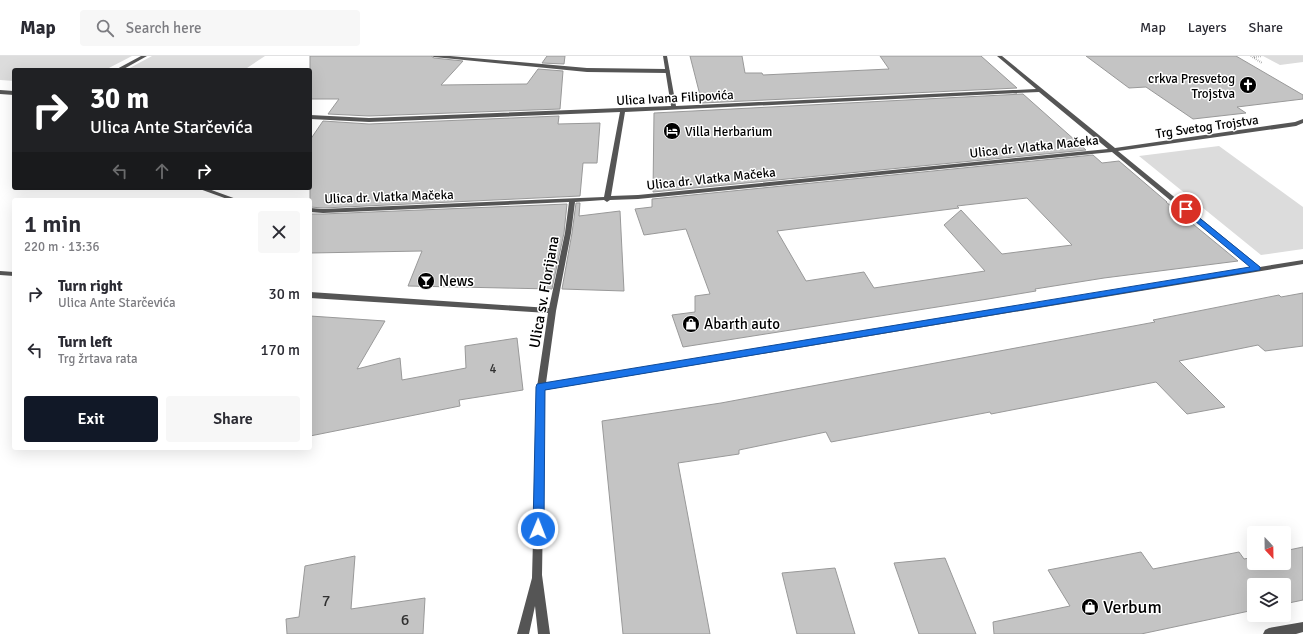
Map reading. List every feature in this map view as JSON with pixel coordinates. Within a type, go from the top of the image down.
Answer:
[{"type":"street","points":[[122,68],[145,56]]},
{"type":"street","points":[[434,56],[579,70],[667,71]]},
{"type":"street","points":[[665,56],[674,108]]},
{"type":"street","points":[[999,56],[1257,268]]},
{"type":"street","name":"Ulica Ivana Filipovića","points":[[312,117],[370,120],[674,108],[1041,90]]},
{"type":"street","points":[[0,92],[12,93]]},
{"type":"street","points":[[607,200],[623,110]]},
{"type":"street","name":"Trg Svetog Trojstva","points":[[1114,150],[1296,124],[1303,121]]},
{"type":"street","name":"Ulica dr. Vlatka Mačeka","points":[[312,210],[323,211],[607,200],[1114,150]]},
{"type":"street","points":[[206,190],[230,198]]},
{"type":"street","name":"Ulica sv. Florijana","points":[[537,575],[541,387],[552,311],[568,233],[572,202]]},
{"type":"street","points":[[541,387],[1257,268],[1303,262]]},
{"type":"street","points":[[0,273],[12,274]]},
{"type":"street","points":[[312,295],[552,311]]},
{"type":"street","points":[[524,634],[537,575]]},
{"type":"street","points":[[537,575],[544,634]]},
{"type":"street","points":[[1269,634],[1303,627]]},
{"type":"path","points":[[1252,57],[1262,56]]},
{"type":"path","points":[[1252,57],[1262,63]]},
{"type":"shaded area","points":[[0,56],[132,56],[109,68],[12,68],[12,81],[0,80]]},
{"type":"shaded area","points":[[152,56],[265,56],[247,68],[130,68]]},
{"type":"shaded area","points":[[1263,56],[1303,56],[1303,62],[1280,65]]},
{"type":"shaded area","points":[[1219,146],[1303,207],[1303,249],[1261,255],[1139,156]]},
{"type":"building","points":[[310,56],[431,56],[434,58],[463,61],[441,85],[527,84],[538,69],[563,71],[560,109],[369,116],[328,114],[339,99],[312,99],[312,68],[310,68]]},
{"type":"building","points":[[547,56],[565,56],[564,64],[542,63]]},
{"type":"building","points":[[690,56],[742,56],[745,73],[762,73],[763,75],[889,69],[880,56],[981,56],[1017,88],[702,103]]},
{"type":"building","points":[[1086,56],[1236,56],[1303,95],[1303,99],[1237,107],[1246,113],[1193,119],[1146,87],[1129,88]]},
{"type":"building","points":[[1023,94],[1086,150],[653,192],[654,113]]},
{"type":"building","points":[[559,116],[558,124],[600,123],[597,163],[583,163],[580,196],[323,208],[312,207],[310,190],[312,190],[312,137],[323,121],[369,124]]},
{"type":"building","points":[[1093,155],[1102,163],[1119,161],[1238,261],[1104,278],[1035,289],[1036,291],[988,299],[683,347],[672,315],[695,312],[695,296],[710,294],[686,229],[644,235],[635,209],[652,207],[652,199]],"holes":[[[1027,198],[1072,245],[1002,254],[961,210],[944,225],[985,271],[874,288],[864,272],[806,281],[777,231],[959,208],[957,206]]]},
{"type":"building","points":[[576,203],[580,203],[579,216],[620,211],[624,291],[562,289]]},
{"type":"building","points":[[567,204],[564,233],[552,289],[408,286],[422,251],[312,253],[312,214]]},
{"type":"building","points":[[1303,293],[1303,346],[1265,351],[1258,345],[1179,361],[1225,407],[1187,414],[1156,382],[991,414],[990,412],[831,442],[826,432],[739,450],[739,454],[678,463],[710,634],[623,634],[602,421],[721,403],[1155,322],[1153,320],[1279,295],[1281,297]]},
{"type":"building","points":[[312,316],[385,321],[357,369],[400,358],[402,380],[466,368],[465,346],[517,338],[523,390],[459,400],[460,406],[312,436]]},
{"type":"building","points":[[1303,547],[1303,600],[1291,603],[1291,578],[1247,578],[1247,611],[1141,634],[994,634],[993,622],[1070,606],[1048,570],[1141,552],[1153,569],[1239,552],[1244,559],[1247,558],[1247,570],[1291,570],[1291,550]]},
{"type":"building","points":[[355,556],[351,609],[425,598],[423,634],[287,634],[286,619],[299,617],[305,566]]},
{"type":"building","points":[[945,558],[976,634],[919,634],[894,563]]},
{"type":"building","points":[[835,568],[855,634],[797,634],[782,573]]},
{"type":"place","name":"crkva Presvetog Trojstva","points":[[1248,85]]},
{"type":"place","name":"Villa Herbarium","points":[[672,131]]},
{"type":"place","name":"News","points":[[426,281]]},
{"type":"place","name":"Abarth auto","points":[[691,324]]},
{"type":"place","name":"Verbum","points":[[1090,607]]},
{"type":"route","points":[[538,529],[541,387],[1257,268],[1186,209]]}]
